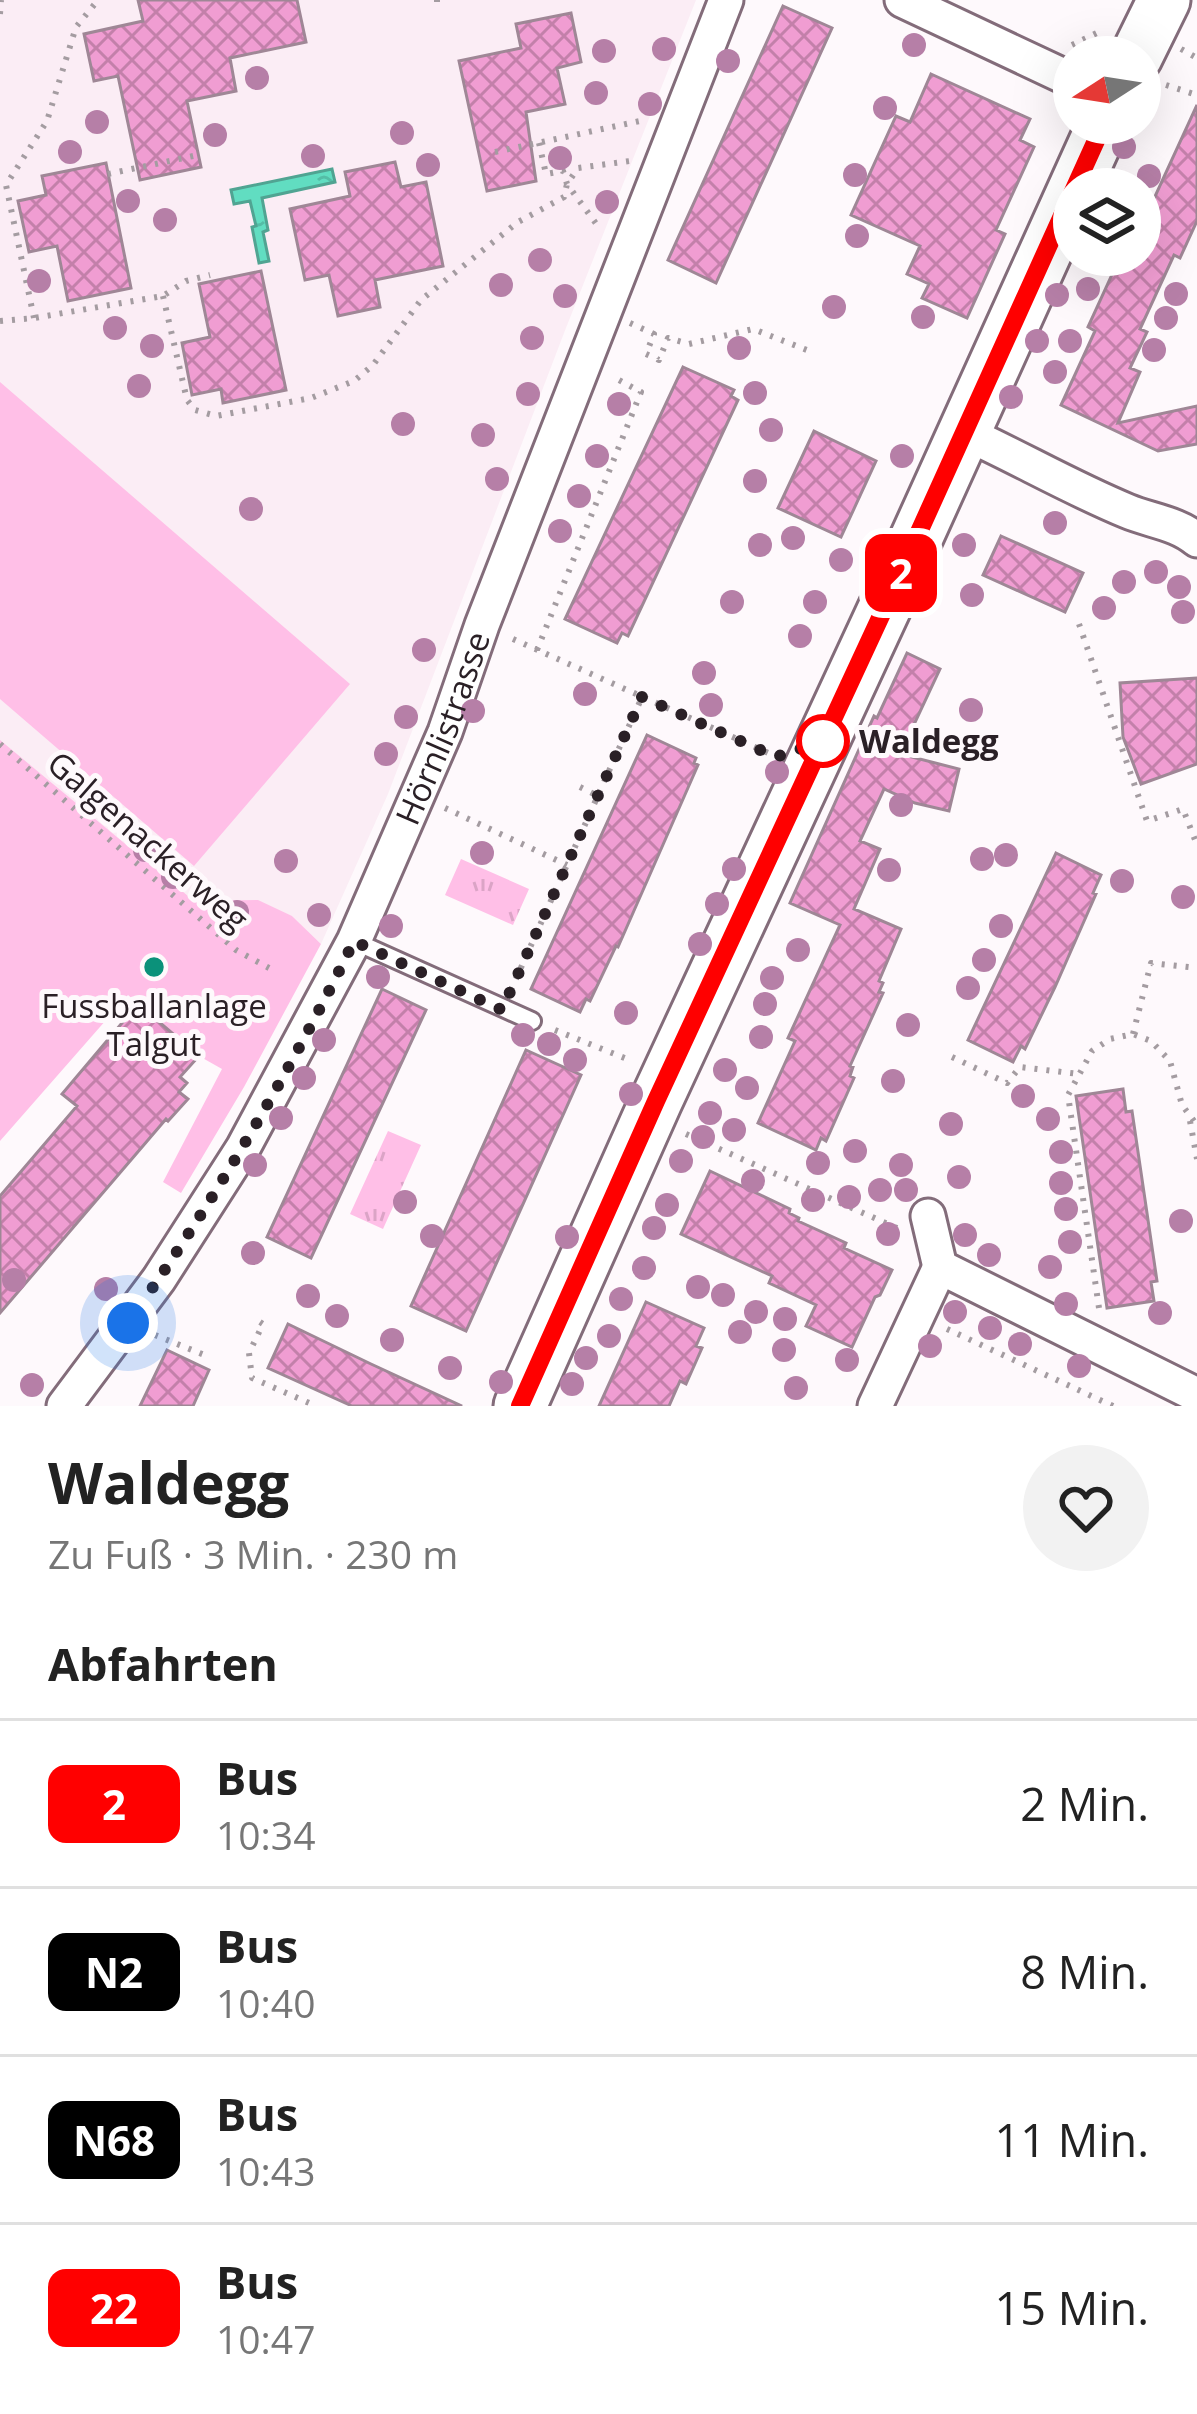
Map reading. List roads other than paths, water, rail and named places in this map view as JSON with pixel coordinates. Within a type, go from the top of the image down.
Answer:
[{"type":"main road","points":[[1156,36],[1164,0]]},
{"type":"main road","points":[[520,1406],[1094,144]]},
{"type":"street","name":"Hörnlistrasse","points":[[64,1406],[159,1279],[243,1148],[354,941],[445,732],[482,625],[726,0]]},
{"type":"street","points":[[902,0],[1053,71]]},
{"type":"street","points":[[963,432],[1130,512],[1193,530]]},
{"type":"street","points":[[875,1406],[917,1315],[934,1243],[1105,1349],[1197,1395]]},
{"type":"lane","points":[[354,941],[532,1021]]},
{"type":"water","points":[[332,169],[335,182],[262,198],[269,261],[259,263],[250,201],[234,204],[231,190]]},
{"type":"place","name":"Waldegg","points":[[823,741]]},
{"type":"place","name":"Fussballanlage Talgut","points":[[154,967]]}]
